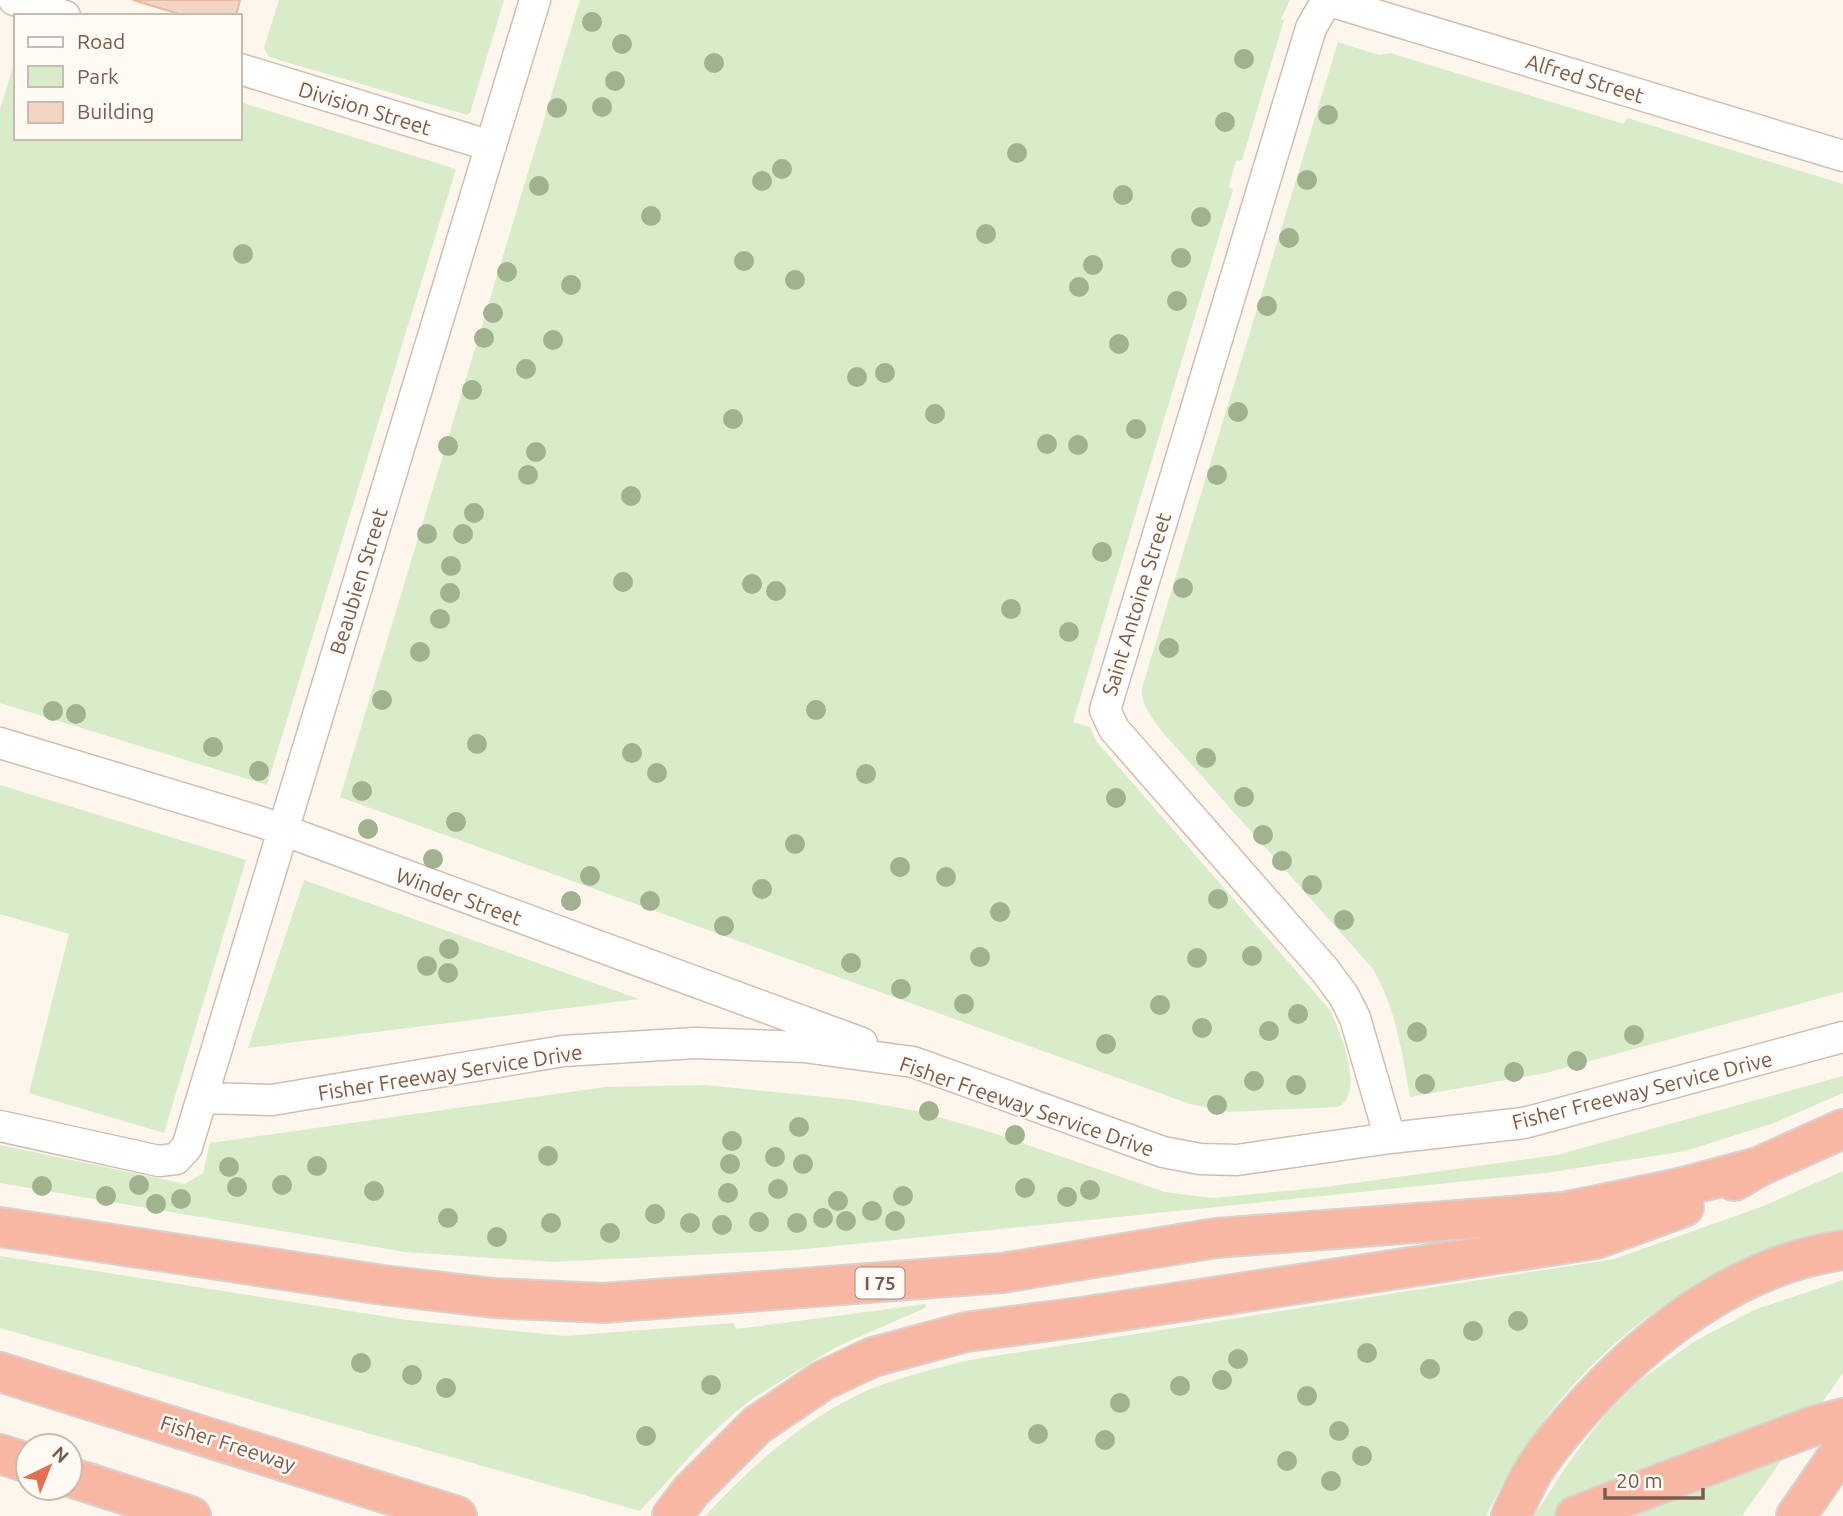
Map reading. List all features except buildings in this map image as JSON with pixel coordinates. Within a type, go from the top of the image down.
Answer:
[{"type":"highway","name":"I 75","points":[[0,1227],[383,1285],[494,1298],[603,1303],[1002,1273],[1216,1238],[1563,1212],[1679,1188],[1758,1167],[1843,1129]]},
{"type":"highway","points":[[672,1516],[691,1491],[757,1424],[822,1381],[873,1357],[966,1332],[1596,1238],[1695,1204],[1758,1167]]},
{"type":"highway","points":[[1511,1516],[1530,1476],[1553,1443],[1615,1374],[1659,1337],[1708,1300],[1758,1274],[1794,1261],[1843,1250]]},
{"type":"highway","name":"Fisher Freeway","points":[[0,1372],[457,1516]]},
{"type":"highway","points":[[1575,1516],[1813,1426],[1843,1418]]},
{"type":"highway","points":[[1796,1516],[1843,1448]]},
{"type":"highway","points":[[84,1481],[191,1516]]},
{"type":"street","points":[[14,0],[59,14]]},
{"type":"street","name":"Beaubien Street","points":[[0,1126],[159,1161],[176,1159],[187,1147],[535,0]]},
{"type":"street","name":"Alfred Street","points":[[1326,0],[1843,156]]},
{"type":"street","name":"Saint Antoine Street","points":[[1326,0],[1311,28],[1105,709],[1114,729],[1324,969],[1344,996],[1355,1018],[1390,1138]]},
{"type":"street","name":"Division Street","points":[[242,70],[491,146]]},
{"type":"street","name":"Winder Street","points":[[0,743],[261,822],[913,1062]]},
{"type":"street","name":"Fisher Freeway Service Drive","points":[[202,1098],[272,1100],[562,1051],[695,1043],[804,1047],[913,1062],[1163,1152],[1200,1159],[1237,1160],[1390,1138],[1524,1124],[1843,1037]]},
{"type":"green space","points":[[279,0],[504,0],[470,113],[467,115],[269,57],[264,48]]},
{"type":"green space","points":[[580,0],[1290,0],[1281,19],[1284,20],[1242,160],[1236,161],[1229,186],[1233,190],[1073,722],[1090,727],[1096,741],[1330,1010],[1344,1046],[1350,1076],[1350,1089],[1346,1100],[1338,1107],[1229,1112],[1190,1104],[340,797]]},
{"type":"green space","points":[[1338,42],[1379,55],[1390,53],[1624,124],[1627,118],[1843,184],[1843,992],[1546,1073],[1410,1097],[1393,1015],[1373,969],[1159,728],[1147,709],[1142,688]]},
{"type":"green space","points":[[14,64],[14,140],[242,140],[242,103],[456,169],[267,785],[0,703],[0,109]]},
{"type":"green space","points":[[0,785],[246,860],[164,1133],[29,1093],[69,934],[0,914]]},
{"type":"green space","points":[[304,880],[639,999],[248,1048]]},
{"type":"green space","points":[[1843,1076],[1843,1093],[1774,1123],[1685,1151],[1546,1173],[796,1250],[552,1262],[405,1252],[0,1183],[0,1145],[185,1184],[203,1173],[210,1143],[605,1087],[705,1085],[853,1100],[918,1111],[987,1131],[1165,1192],[1213,1198],[1325,1187],[1557,1155]]},
{"type":"green space","points":[[1843,1171],[1843,1230],[1784,1245],[1728,1269],[1683,1293],[1642,1321],[1604,1353],[1570,1388],[1539,1427],[1486,1516],[705,1516],[779,1445],[821,1415],[866,1391],[904,1377],[969,1360],[1614,1259],[1761,1207]]},
{"type":"green space","points":[[0,1256],[407,1320],[565,1336],[733,1323],[737,1329],[926,1304],[925,1308],[836,1347],[752,1399],[705,1440],[640,1511],[0,1328]]},
{"type":"green space","points":[[1843,1280],[1843,1373],[1742,1516],[1534,1516],[1569,1462],[1606,1414],[1639,1381],[1695,1341],[1754,1310]]}]
